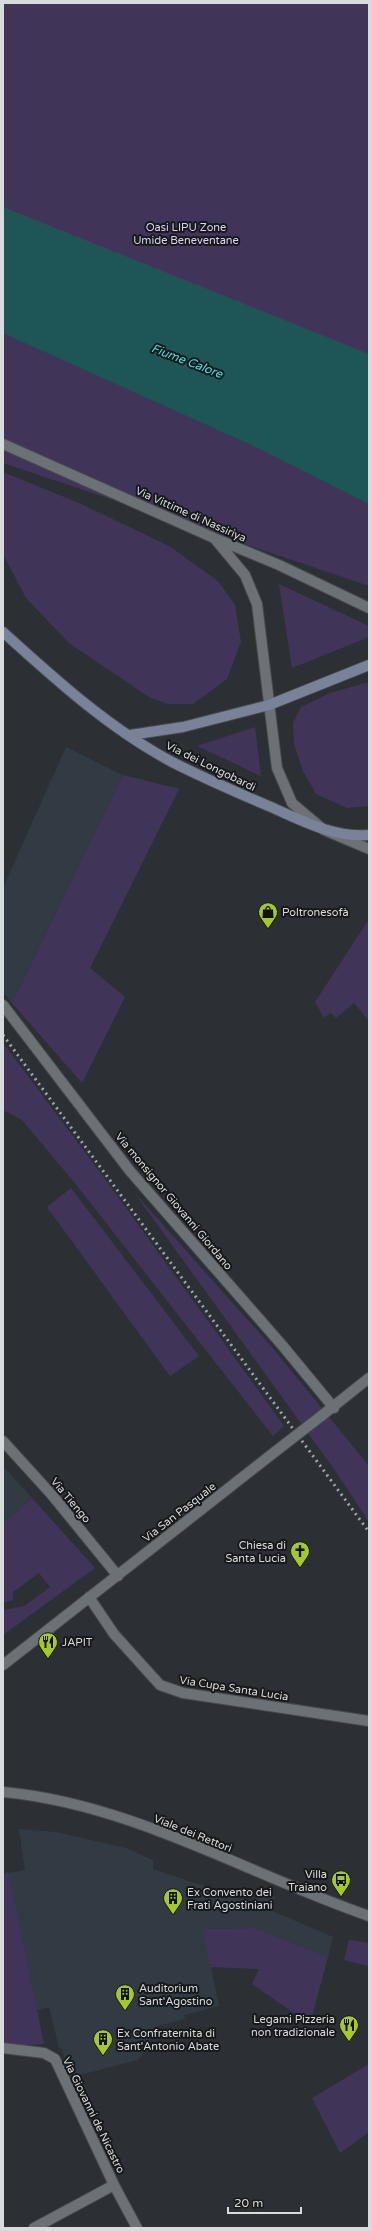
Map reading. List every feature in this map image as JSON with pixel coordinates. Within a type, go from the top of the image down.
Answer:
[{"type":"main road","name":"Via dei Longobardi","points":[[3,632],[59,682],[130,735],[173,762],[324,830]]},
{"type":"main road","points":[[130,735],[183,727],[269,705],[369,665]]},
{"type":"main road","points":[[324,830],[356,836],[369,835]]},
{"type":"street","name":"Via Vittime di Nassiriya","points":[[3,444],[214,538],[279,565],[369,608]]},
{"type":"street","points":[[214,538],[246,574],[257,604],[277,768],[292,803],[324,830]]},
{"type":"street","name":"Via dei Longobardi","points":[[324,830],[369,849]]},
{"type":"street","name":"Via monsignor Giovanni Giordano","points":[[3,1005],[130,1172],[282,1345],[334,1408]]},
{"type":"street","name":"Via San Pasquale","points":[[3,1665],[276,1451],[334,1408],[369,1378]]},
{"type":"street","name":"Via Tiengo","points":[[3,1441],[52,1495],[118,1576]]},
{"type":"street","name":"Via Cupa Santa Lucia","points":[[89,1597],[114,1634],[160,1685],[166,1688],[184,1693],[369,1721]]},
{"type":"street","name":"Viale dei Rettori","points":[[3,1792],[46,1798],[123,1817],[369,1916]]},
{"type":"street","name":"Via Giovanni de Nicastro","points":[[3,2048],[50,2055],[55,2059],[114,2185],[137,2228]]},
{"type":"street","points":[[34,2228],[114,2185]]},
{"type":"shaded area","points":[[66,747],[123,775],[12,1003],[3,992],[3,888]]},
{"type":"shaded area","points":[[3,1466],[32,1498],[3,1523]]},
{"type":"shaded area","points":[[19,1829],[56,1832],[126,1848],[153,1860],[153,1869],[254,1903],[260,1890],[275,1897],[270,1910],[333,1937],[328,1957],[255,1928],[203,1929],[219,2006],[184,2015],[185,2019],[157,2026],[146,2051],[137,2060],[69,2078],[62,2048],[59,2048],[49,2007],[37,2010],[44,2044],[18,2045],[3,2042],[3,1874],[25,1870]]},
{"type":"green space","name":"Oasi LIPU Zone Umide Beneventane","points":[[3,3],[369,3],[369,586],[3,463]]},
{"type":"green space","points":[[3,472],[79,503],[169,546],[218,581],[235,605],[241,642],[227,679],[193,704],[168,704],[149,697],[69,643],[26,598],[3,554]]},
{"type":"green space","points":[[279,584],[369,626],[369,637],[292,668]]},
{"type":"green space","points":[[369,682],[369,806],[347,808],[316,794],[303,771],[294,744],[293,723],[301,707],[330,693]]},
{"type":"green space","points":[[255,727],[261,776],[197,746]]},
{"type":"green space","points":[[123,775],[179,789],[90,968],[125,997],[82,1083],[12,1003]]},
{"type":"green space","points":[[369,919],[369,1021],[354,1003],[336,1018],[331,1013],[324,1018],[315,1002]]},
{"type":"green space","points":[[3,1043],[105,1179],[284,1426],[273,1436],[74,1182],[22,1120],[3,1110]]},
{"type":"green space","points":[[71,1188],[199,1356],[170,1376],[47,1207]]},
{"type":"green space","points":[[133,1191],[271,1346],[369,1466],[369,1522],[334,1469]]},
{"type":"green space","points":[[32,1498],[95,1568],[3,1635],[3,1610],[24,1606],[50,1587],[39,1573],[13,1592],[13,1600],[3,1603],[3,1523]]},
{"type":"green space","points":[[8,1872],[44,2044],[18,2045],[3,2042],[3,1874]]},
{"type":"green space","points":[[255,1928],[328,1957],[310,2024],[252,1984],[259,1969],[210,1967],[203,1929]]},
{"type":"green space","points":[[349,1940],[369,1943],[369,1966],[344,1960]]},
{"type":"green space","points":[[369,2064],[369,2132],[340,2153],[312,2098]]},
{"type":"water","name":"Fiume Calore","points":[[3,207],[369,354],[369,504],[258,448],[3,333]]},
{"type":"railway","points":[[3,1035],[369,1532]]},
{"type":"place","name":"Poltronesofà","points":[[268,929]]},
{"type":"place","name":"Chiesa di Santa Lucia","points":[[300,1568]]},
{"type":"place","name":"JAPIT","points":[[48,1659]]},
{"type":"place","name":"Villa Traiano","points":[[341,1897]]},
{"type":"place","name":"Ex Convento dei Frati Agostiniani","points":[[173,1915]]},
{"type":"place","name":"Auditorium Sant'Agostino","points":[[125,2011]]},
{"type":"place","name":"Legami Pizzeria non tradizionale","points":[[349,2042]]},
{"type":"place","name":"Ex Confraternita di Sant'Antonio Abate","points":[[103,2056]]}]
